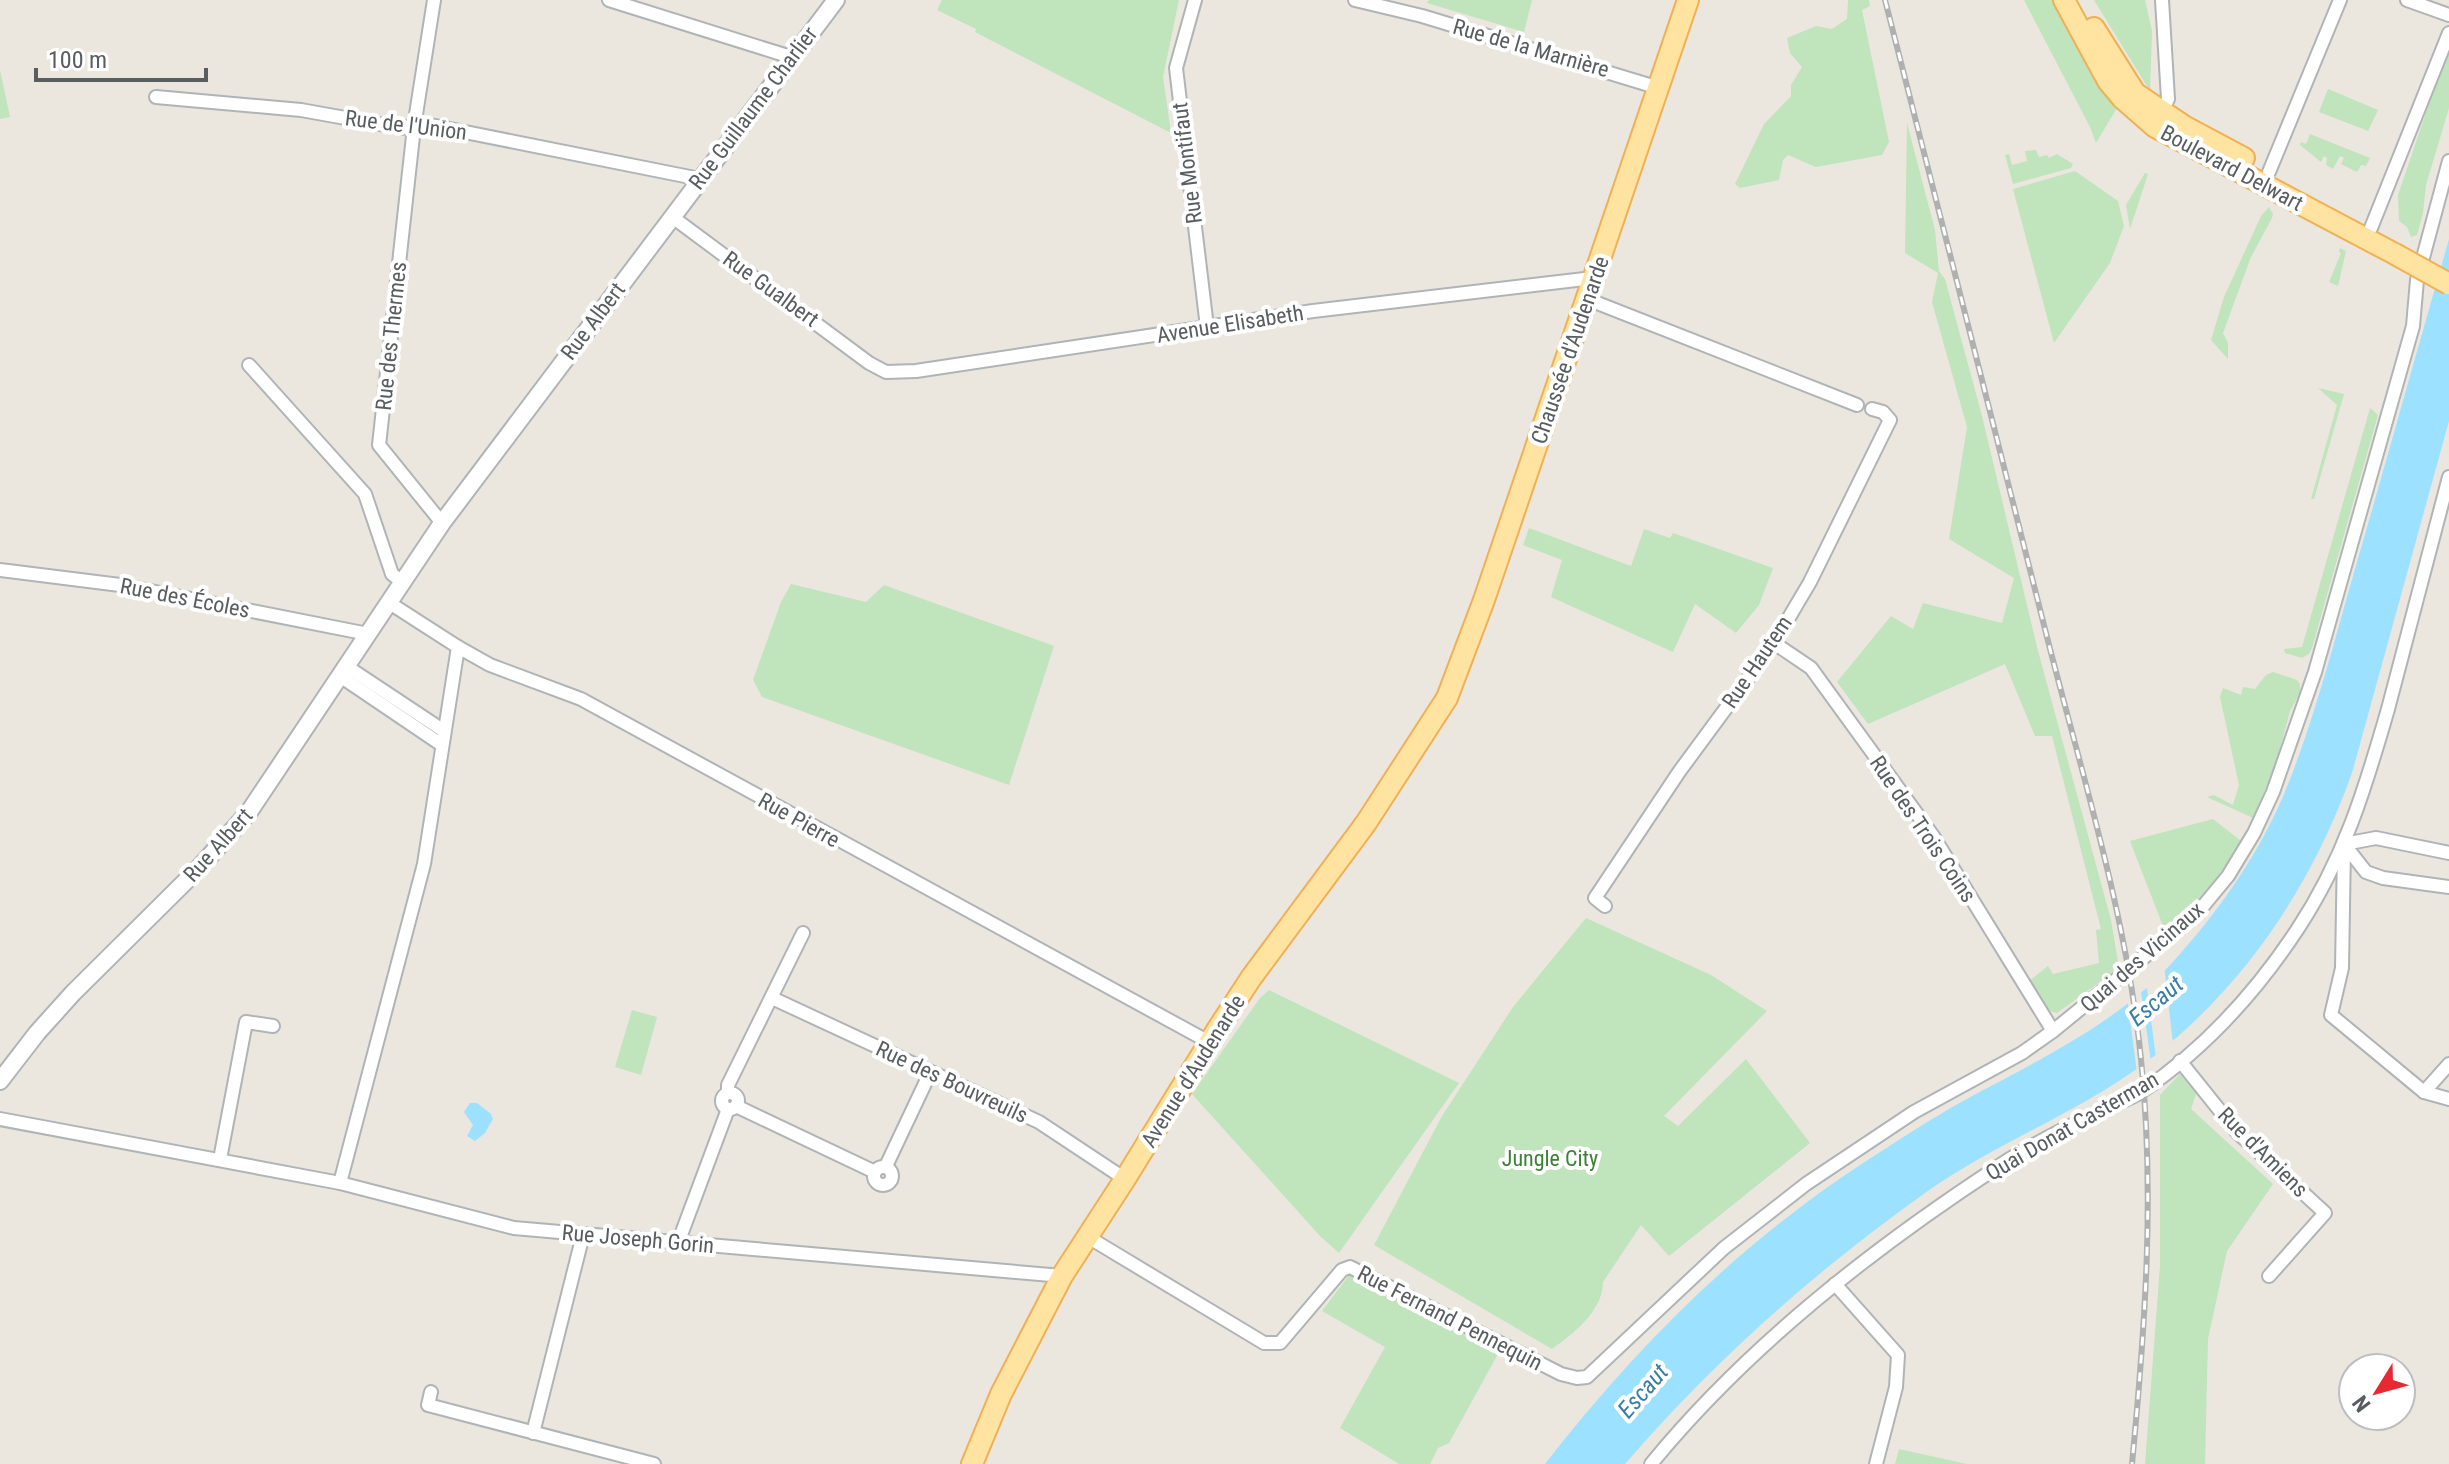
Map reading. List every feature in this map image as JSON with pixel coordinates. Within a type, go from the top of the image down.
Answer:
[{"type":"main road","name":"Chaussée d'Audenarde","points":[[1447,698],[1481,609],[1688,0]]},
{"type":"main road","name":"Boulevard Delwart","points":[[2064,0],[2108,81],[2155,127],[2397,250],[2449,273]]},
{"type":"main road","name":"Boulevard Delwart","points":[[2079,0],[2135,93],[2162,112],[2371,228],[2397,250],[2449,284]]},
{"type":"main road","name":"Avenue d'Audenarde","points":[[972,1464],[1001,1394],[1062,1276],[1251,978],[1366,823],[1447,698]]},
{"type":"street","name":"Rue des Thermes","points":[[434,0],[414,127],[379,445],[442,523]]},
{"type":"street","points":[[609,0],[791,57]]},
{"type":"street","name":"Rue Guillaume Charlier","points":[[671,216],[836,0]]},
{"type":"street","name":"Rue Montifaut","points":[[1195,0],[1176,68],[1207,327]]},
{"type":"street","name":"Rue de la Marnière","points":[[1355,0],[1422,16],[1659,88]]},
{"type":"street","points":[[2162,0],[2168,99],[2162,112]]},
{"type":"street","points":[[2269,172],[2340,0]]},
{"type":"street","points":[[2407,0],[2449,15]]},
{"type":"street","points":[[2371,228],[2449,33]]},
{"type":"street","name":"Rue de l'Union","points":[[156,97],[301,110],[401,128],[425,124],[700,179]]},
{"type":"street","name":"Quai des Vicinaux","points":[[1587,1377],[1724,1248],[1806,1184],[1914,1112],[2022,1053],[2053,1031],[2175,932],[2204,905],[2228,876],[2263,816],[2286,762],[2329,626],[2413,326],[2417,280],[2449,161]]},
{"type":"street","name":"Rue Albert","points":[[0,1081],[63,1003],[229,836],[269,785],[442,523],[671,216]]},
{"type":"street","name":"Rue Gualbert","points":[[671,216],[869,363]]},
{"type":"street","name":"Avenue Elisabeth","points":[[869,363],[886,372],[916,371],[1313,311],[1593,278]]},
{"type":"street","points":[[1587,299],[1857,405]]},
{"type":"street","points":[[249,365],[365,494],[392,574],[402,582]]},
{"type":"street","name":"Rue Hautem","points":[[1605,906],[1595,898],[1679,772],[1774,643],[1817,570],[1890,420],[1883,412],[1872,409]]},
{"type":"street","name":"Quai Donat Casterman","points":[[1651,1464],[1734,1374],[1835,1284],[1950,1198],[2003,1163],[2138,1093],[2213,1033],[2268,971],[2315,901],[2361,803],[2449,477]]},
{"type":"street","name":"Rue des Écoles","points":[[0,570],[120,585],[368,634]]},
{"type":"street","name":"Rue Pierre","points":[[388,602],[490,665],[581,699],[1209,1042]]},
{"type":"street","name":"Rue des Trois Coins","points":[[1774,643],[1811,668],[1933,836],[2053,1031]]},
{"type":"street","points":[[340,1183],[424,864],[458,647]]},
{"type":"street","points":[[343,671],[402,710],[442,745]]},
{"type":"street","points":[[402,710],[444,731]]},
{"type":"street","points":[[2344,844],[2376,838],[2449,853]]},
{"type":"street","points":[[2344,844],[2366,872],[2383,878],[2449,887]]},
{"type":"street","points":[[2344,844],[2342,968],[2331,1015],[2424,1092],[2449,1099]]},
{"type":"street","points":[[678,1243],[737,1096],[728,1092],[728,1085],[803,933]]},
{"type":"street","name":"Rue des Bouvreuils","points":[[772,998],[1039,1122],[1125,1179]]},
{"type":"street","points":[[220,1159],[246,1022],[273,1026]]},
{"type":"street","name":"Rue d'Amiens","points":[[2180,1061],[2237,1132],[2325,1213],[2269,1276]]},
{"type":"street","points":[[2424,1092],[2449,1064]]},
{"type":"street","points":[[732,1107],[880,1169],[930,1073]]},
{"type":"street","name":"Rue Joseph Gorin","points":[[0,1119],[340,1183],[514,1228],[1062,1276]]},
{"type":"street","points":[[533,1433],[583,1235]]},
{"type":"street","name":"Rue Fernand Pennequin","points":[[1088,1237],[1271,1345],[1280,1343],[1342,1270],[1350,1267],[1561,1374],[1587,1377]]},
{"type":"street","points":[[1835,1284],[1898,1355],[1896,1387],[1876,1464]]},
{"type":"street","points":[[431,1392],[428,1405],[654,1464]]},
{"type":"green space","points":[[942,0],[1179,0],[1163,77],[1171,133],[937,10]]},
{"type":"green space","points":[[1429,0],[1532,0],[1524,32],[1427,3]]},
{"type":"green space","points":[[1848,0],[1869,0],[1870,6],[1862,10],[1889,142],[1882,155],[1816,167],[1788,155],[1783,160],[1779,180],[1740,188],[1735,184],[1764,124],[1791,96],[1791,85],[1802,67],[1790,53],[1787,38],[1816,26],[1832,29],[1847,19]]},
{"type":"green space","points":[[2024,0],[2053,0],[2097,78],[2120,103],[2096,143],[2090,127]]},
{"type":"green space","points":[[2094,0],[2145,0],[2152,31],[2150,91]]},
{"type":"green space","points":[[2449,45],[2449,108],[2426,185],[2417,235],[2411,237],[2407,227],[2399,221],[2398,195]]},
{"type":"green space","points":[[0,70],[10,117],[0,119]]},
{"type":"green space","points":[[2328,89],[2378,110],[2368,131],[2319,112]]},
{"type":"green space","points":[[1907,123],[1935,230],[1939,271],[1945,279],[1982,416],[2037,647],[2111,920],[2119,968],[2057,1013],[2046,1010],[2029,981],[2048,966],[2053,974],[2099,963],[2096,930],[2101,929],[2052,736],[2035,736],[2005,664],[1868,724],[1837,682],[1891,616],[1913,629],[1923,603],[2002,623],[2014,578],[1949,539],[1967,427],[1932,302],[1938,273],[1905,253]]},
{"type":"green space","points":[[2310,134],[2370,158],[2366,166],[2361,165],[2357,172],[2341,164],[2344,158],[2340,156],[2333,169],[2326,165],[2327,158],[2324,156],[2321,162],[2300,145],[2301,142],[2306,144]]},
{"type":"green space","points":[[2036,150],[2039,157],[2047,155],[2049,158],[2057,154],[2073,164],[2071,168],[2013,184],[2005,155],[2009,154],[2012,165],[2027,161],[2025,151]]},
{"type":"green space","points":[[2075,171],[2118,201],[2124,226],[2110,263],[2054,343],[2013,189]]},
{"type":"green space","points":[[2145,173],[2148,174],[2130,229],[2126,205]]},
{"type":"green space","points":[[2269,207],[2272,218],[2251,257],[2223,333],[2228,343],[2228,359],[2211,340],[2224,297],[2261,216]]},
{"type":"green space","points":[[2340,248],[2346,251],[2338,286],[2329,282],[2341,253]]},
{"type":"green space","points":[[2318,388],[2344,394],[2314,499],[2311,499],[2337,405]]},
{"type":"green space","points":[[2370,408],[2378,415],[2312,648],[2302,658],[2285,653],[2284,649],[2302,647]]},
{"type":"green space","points":[[1529,528],[1631,566],[1644,529],[1670,538],[1673,533],[1773,568],[1759,605],[1736,633],[1695,604],[1673,652],[1551,597],[1562,560],[1523,545]]},
{"type":"green space","points":[[791,584],[866,602],[884,585],[1054,646],[1009,785],[762,697],[753,680],[781,602]]},
{"type":"green space","points":[[2273,672],[2297,680],[2300,693],[2290,711],[2275,767],[2253,818],[2207,797],[2214,795],[2233,805],[2239,785],[2220,697],[2223,688],[2241,695],[2243,687],[2255,689],[2266,675]]},
{"type":"green space","points":[[2213,819],[2241,841],[2199,901],[2189,911],[2163,926],[2130,841]]},
{"type":"green space","name":"Jungle City","points":[[1586,918],[1711,975],[1767,1011],[1664,1116],[1678,1126],[1746,1059],[1810,1143],[1669,1256],[1641,1225],[1603,1282],[1602,1293],[1592,1312],[1552,1349],[1374,1245],[1442,1116],[1513,1007]]},
{"type":"green space","points":[[1269,990],[1459,1083],[1339,1253],[1320,1236],[1192,1094],[1260,998]]},
{"type":"green space","points":[[632,1010],[657,1017],[641,1075],[615,1067]]},
{"type":"green space","points":[[2180,1074],[2196,1094],[2191,1109],[2273,1184],[2227,1251],[2208,1339],[2205,1464],[2145,1464],[2160,1266],[2160,1095]]},
{"type":"green space","points":[[1350,1274],[1499,1352],[1449,1443],[1438,1448],[1430,1464],[1399,1464],[1340,1428],[1385,1347],[1322,1311]]},
{"type":"green space","points":[[1899,1449],[1967,1464],[1895,1464]]},
{"type":"water","name":"Escaut","points":[[2449,239],[2449,421],[2352,773],[2311,867],[2255,953],[2222,993],[2186,1029],[2146,1062],[2103,1091],[1946,1179],[1844,1254],[1730,1354],[1625,1464],[1545,1464],[1652,1339],[1691,1300],[1774,1228],[1817,1194],[1913,1131],[2047,1056],[2125,1006],[2171,964],[2219,906],[2271,822],[2304,741]]},
{"type":"water","points":[[470,1103],[477,1103],[493,1119],[485,1133],[475,1141],[467,1136],[473,1125],[464,1112]]},
{"type":"pier","points":[[2164,965],[2173,1044],[2156,1058],[2146,981]]},
{"type":"pier","points":[[2140,985],[2151,1062],[2137,1073],[2127,997]]},
{"type":"railway","points":[[1885,0],[2102,848],[2134,1006],[2145,1110],[2148,1211],[2141,1362],[2132,1464]]}]
